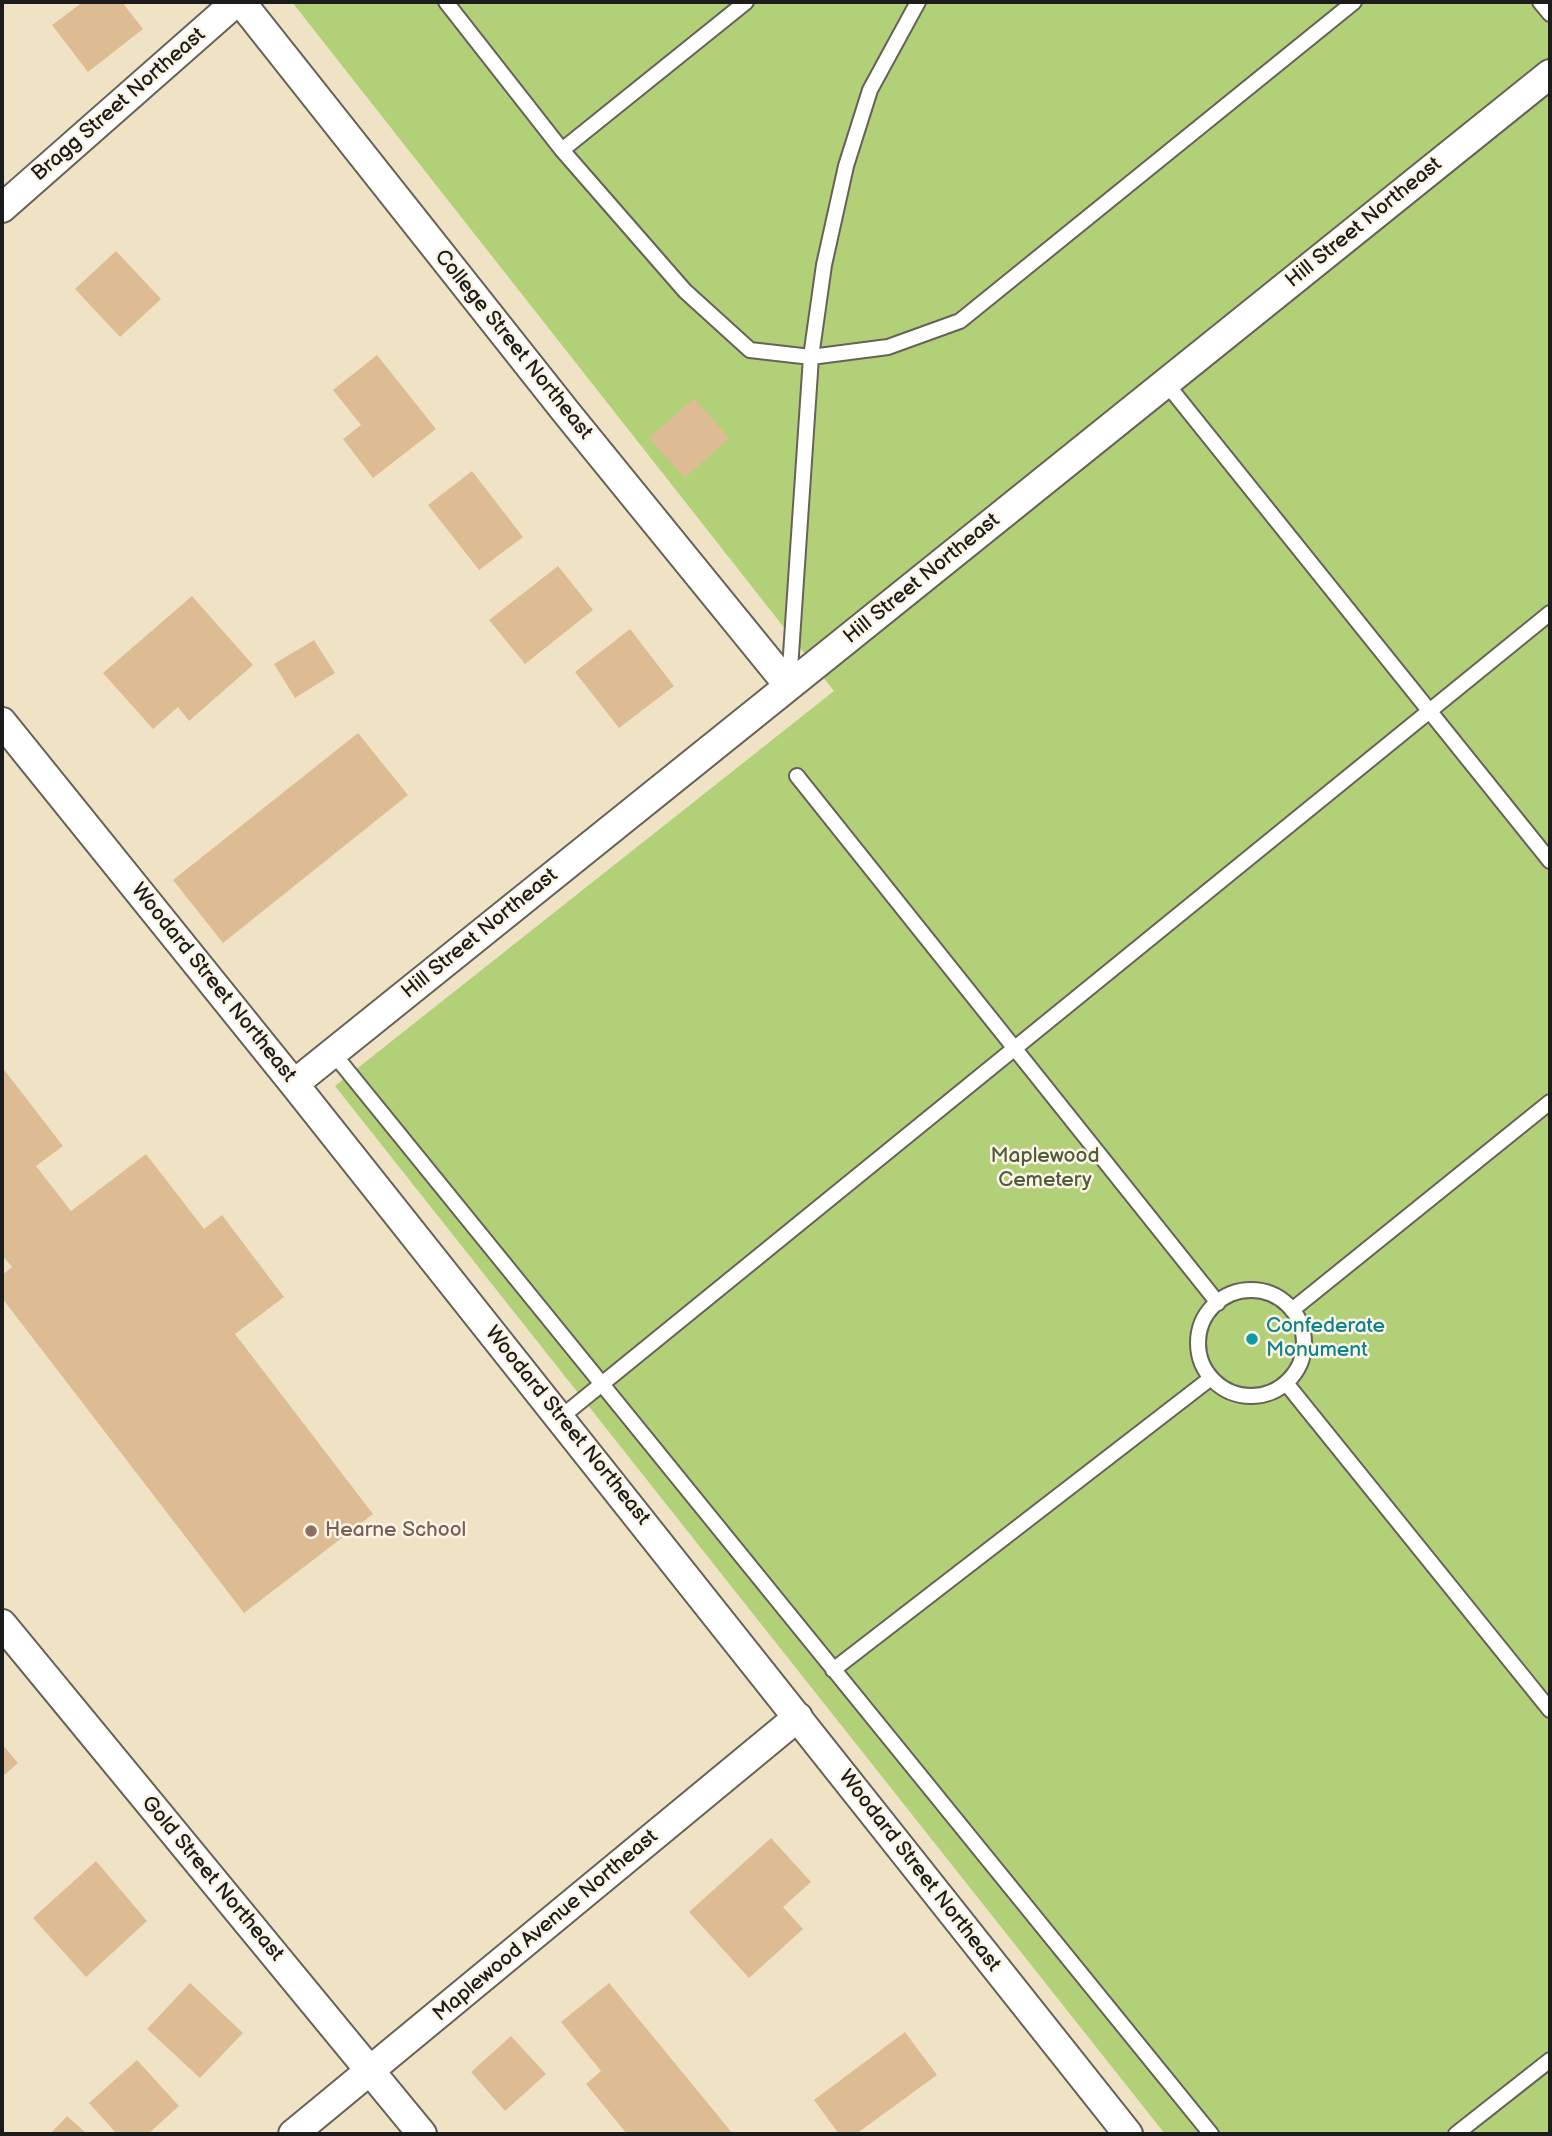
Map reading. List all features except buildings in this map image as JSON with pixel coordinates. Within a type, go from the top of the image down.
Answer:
[{"type":"street","name":"Bragg Street Northeast","points":[[2,208],[238,2]]},
{"type":"street","name":"College Street Northeast","points":[[238,2],[789,686]]},
{"type":"street","name":"Hill Street Northeast","points":[[294,1084],[1550,74]]},
{"type":"street","name":"Woodard Street Northeast","points":[[2,722],[294,1084],[1128,2134]]},
{"type":"street","name":"Gold Street Northeast","points":[[2,1624],[422,2134]]},
{"type":"street","name":"Maplewood Avenue Northeast","points":[[293,2134],[798,1717]]},
{"type":"lane","points":[[446,2],[562,150],[685,291],[750,350],[811,357],[888,347],[960,321],[1354,2]]},
{"type":"lane","points":[[562,150],[747,2]]},
{"type":"lane","points":[[789,686],[811,357],[824,265],[846,166],[870,90],[918,2]]},
{"type":"lane","points":[[1541,2],[1550,14]]},
{"type":"lane","points":[[1166,383],[1550,861]]},
{"type":"lane","points":[[560,1418],[1550,613]]},
{"type":"lane","points":[[797,776],[1218,1303]]},
{"type":"lane","points":[[333,1053],[1211,2134]]},
{"type":"lane","points":[[1292,1311],[1550,1102]]},
{"type":"lane","points":[[1257,1291],[1273,1296],[1287,1305],[1297,1318],[1303,1334],[1303,1351],[1297,1368],[1286,1383],[1271,1392],[1253,1396],[1235,1394],[1219,1386],[1206,1373],[1199,1356],[1198,1338],[1202,1322],[1218,1303],[1224,1297],[1240,1292],[1257,1291]]},
{"type":"lane","points":[[833,1670],[1212,1378]]},
{"type":"lane","points":[[1286,1383],[1550,1710]]},
{"type":"lane","points":[[1456,2134],[1550,2060]]},
{"type":"green space","name":"Maplewood Cemetery","points":[[292,2],[1550,2],[1550,2134],[1165,2134],[335,1086],[834,691]]},
{"type":"place","name":"Confederate Monument","points":[[1252,1339]]},
{"type":"place","name":"Hearne School","points":[[311,1531]]}]
